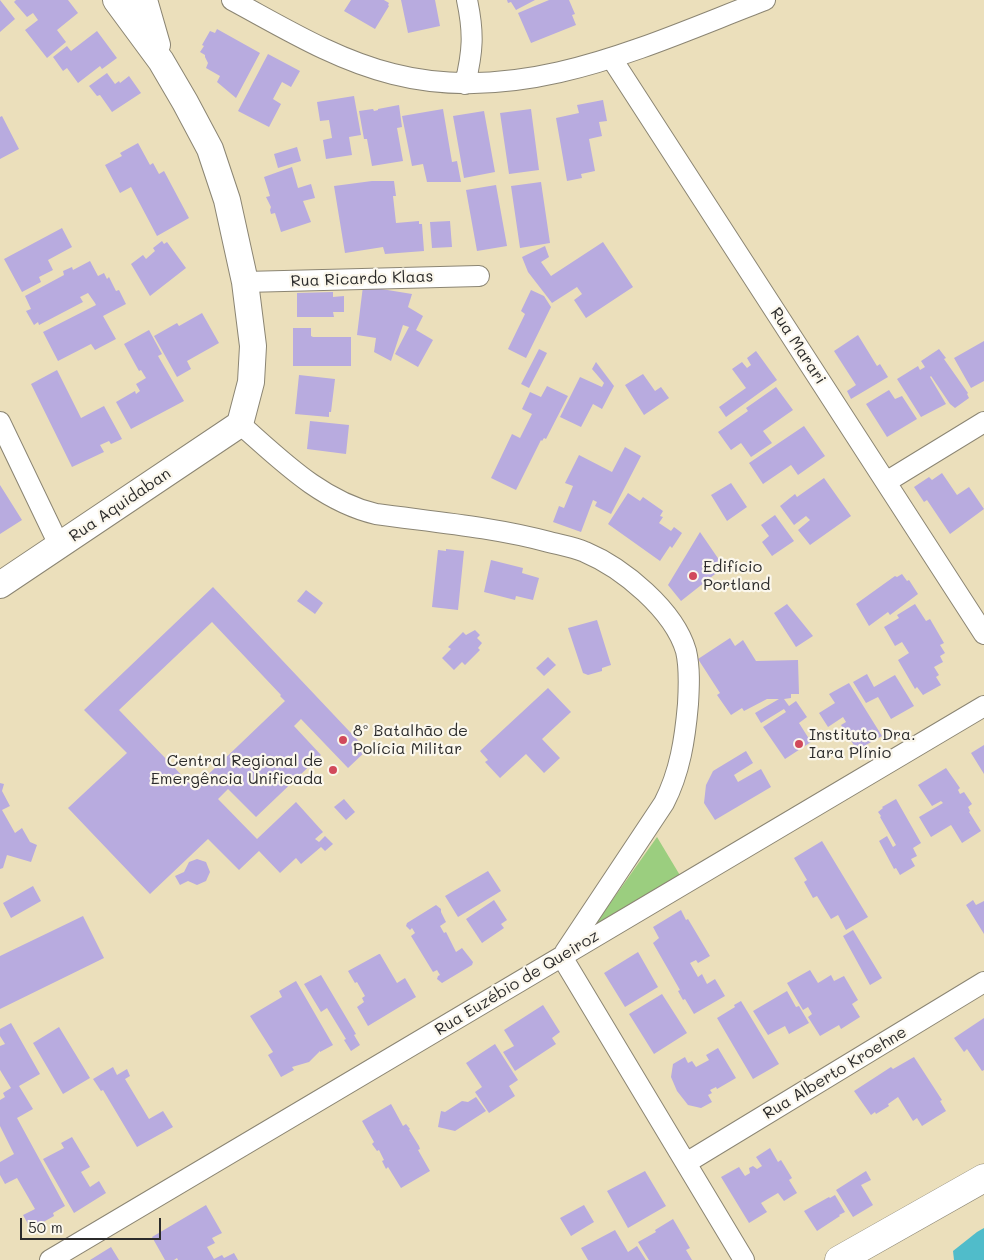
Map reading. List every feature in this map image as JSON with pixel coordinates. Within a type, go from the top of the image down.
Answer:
[{"type":"main road","points":[[839,1260],[984,1178]]},
{"type":"street","points":[[116,0],[161,60],[210,149],[227,200],[245,282],[252,346],[251,382],[240,424],[295,473],[335,499],[359,510],[506,532],[584,552],[630,578],[653,600],[679,635],[686,651],[689,692],[684,740],[676,777],[664,803],[562,957],[744,1260]]},
{"type":"street","points":[[144,0],[161,60]]},
{"type":"street","points":[[232,0],[313,44],[354,62],[394,74],[465,84],[535,78],[612,59],[764,0]]},
{"type":"street","points":[[465,84],[472,45],[472,24],[467,0]]},
{"type":"street","name":"Rua Marari","points":[[612,59],[984,634]]},
{"type":"street","name":"Rua Ricardo Klaas","points":[[245,282],[479,276]]},
{"type":"street","points":[[0,422],[59,545]]},
{"type":"street","points":[[886,482],[984,422]]},
{"type":"street","name":"Rua Aquidaban","points":[[0,586],[240,424]]},
{"type":"street","name":"Rua Euzébio de Queiroz","points":[[50,1260],[984,706]]},
{"type":"street","name":"Rua Alberto Kroehne","points":[[686,1163],[984,982]]},
{"type":"green space","points":[[657,837],[681,877],[589,933]]},
{"type":"water","points":[[984,1228],[984,1260],[954,1260],[953,1251]]},
{"type":"building","points":[[0,0],[15,19],[0,32]]},
{"type":"building","points":[[16,0],[68,0],[78,13],[57,30],[66,42],[47,58],[25,30],[38,20],[33,13],[27,17],[14,2]]},
{"type":"building","points":[[351,0],[384,0],[389,3],[389,6],[375,29],[344,11]]},
{"type":"building","points":[[401,0],[435,0],[440,26],[408,33]]},
{"type":"building","points":[[507,0],[535,0],[516,10],[511,2],[508,3]]},
{"type":"building","points":[[549,0],[569,0],[575,14],[572,15],[576,25],[531,43],[518,13]]},
{"type":"building","points":[[217,29],[260,53],[236,98],[217,82],[220,76],[206,68],[208,63],[205,55],[200,52],[210,31],[215,33]]},
{"type":"building","points":[[97,31],[117,58],[102,69],[100,66],[78,83],[67,68],[63,71],[53,57],[67,46],[71,51]]},
{"type":"building","points":[[268,54],[300,71],[291,87],[282,82],[273,99],[281,104],[269,127],[238,111]]},
{"type":"building","points":[[107,73],[115,84],[119,81],[120,83],[129,76],[141,93],[112,112],[100,95],[97,96],[89,86]]},
{"type":"building","points":[[354,96],[361,135],[349,137],[352,155],[326,159],[323,140],[332,138],[329,120],[320,121],[317,102]]},
{"type":"building","points":[[603,100],[607,121],[599,122],[602,136],[589,139],[595,171],[581,174],[582,178],[567,181],[556,118],[579,113],[577,105]]},
{"type":"building","points":[[399,105],[402,127],[397,128],[403,161],[372,166],[367,139],[364,139],[359,111],[373,109],[374,111]]},
{"type":"building","points":[[443,109],[452,162],[457,161],[461,182],[427,182],[423,164],[412,166],[402,116]]},
{"type":"building","points":[[531,109],[539,170],[509,174],[500,113]]},
{"type":"building","points":[[484,111],[495,172],[464,178],[453,116]]},
{"type":"building","points":[[2,116],[19,149],[0,159],[0,117]]},
{"type":"building","points":[[138,143],[150,165],[153,163],[159,174],[164,171],[189,218],[157,236],[131,187],[120,193],[105,165],[122,156],[120,153]]},
{"type":"building","points":[[297,147],[301,161],[278,168],[274,154]]},
{"type":"building","points":[[292,167],[298,188],[311,184],[315,198],[303,201],[311,222],[281,232],[275,213],[271,214],[271,207],[266,197],[270,196],[264,177]]},
{"type":"building","points":[[372,181],[394,181],[396,196],[393,196],[396,223],[419,221],[419,224],[422,224],[424,251],[385,254],[383,247],[345,253],[334,186]]},
{"type":"building","points":[[541,182],[550,243],[520,248],[511,186]]},
{"type":"building","points":[[496,185],[507,246],[477,251],[466,190]]},
{"type":"building","points":[[450,221],[452,247],[432,248],[430,222]]},
{"type":"building","points":[[62,228],[72,247],[48,260],[53,270],[39,277],[41,282],[22,292],[4,259]]},
{"type":"building","points":[[162,241],[164,244],[167,242],[186,268],[150,296],[131,264],[143,255],[146,259],[155,251],[153,248]]},
{"type":"building","points":[[603,242],[633,287],[586,318],[574,300],[582,294],[577,287],[552,303],[528,272],[522,257],[545,246],[549,257],[541,262],[551,276]]},
{"type":"building","points":[[90,261],[98,276],[104,273],[107,279],[109,277],[116,291],[119,290],[126,304],[103,316],[116,339],[95,350],[91,344],[58,361],[43,332],[96,305],[95,303],[88,293],[80,297],[83,302],[39,325],[38,322],[34,325],[26,311],[31,309],[25,296],[64,275],[63,271],[72,267],[73,270]]},
{"type":"building","points":[[363,286],[412,294],[408,307],[423,316],[416,330],[433,340],[418,367],[395,354],[409,327],[403,325],[391,361],[374,352],[376,338],[357,335]]},
{"type":"building","points":[[531,290],[544,296],[551,307],[526,358],[508,349],[525,314],[521,311]]},
{"type":"building","points":[[333,292],[333,297],[344,296],[344,312],[333,312],[334,317],[297,317],[297,293]]},
{"type":"building","points":[[202,313],[219,343],[187,361],[191,369],[177,377],[154,336],[177,323],[179,326]]},
{"type":"building","points":[[293,328],[311,328],[311,336],[313,337],[351,337],[351,366],[293,366]]},
{"type":"building","points":[[149,330],[162,354],[158,356],[184,401],[131,429],[116,402],[135,391],[136,394],[140,391],[136,384],[146,378],[141,370],[139,371],[124,344]]},
{"type":"building","points":[[858,335],[877,366],[880,364],[888,377],[851,399],[847,391],[856,385],[834,351]]},
{"type":"building","points":[[984,341],[984,381],[971,388],[954,358]]},
{"type":"building","points":[[539,349],[547,353],[529,388],[521,384]]},
{"type":"building","points":[[939,349],[968,393],[969,398],[955,408],[950,404],[931,376],[946,404],[921,417],[897,379],[918,366],[920,370],[925,367],[921,361]]},
{"type":"building","points":[[756,351],[777,380],[726,417],[719,407],[746,388],[732,369],[742,362],[747,368],[751,365],[747,358]]},
{"type":"building","points":[[596,362],[614,386],[602,409],[593,404],[581,427],[560,417],[580,377],[602,387],[604,383],[592,369]]},
{"type":"building","points":[[57,370],[81,418],[104,406],[122,439],[111,444],[109,441],[100,445],[104,452],[72,467],[31,384]]},
{"type":"building","points":[[643,374],[655,391],[661,387],[669,398],[644,415],[625,385]]},
{"type":"building","points":[[299,375],[335,379],[329,417],[295,414]]},
{"type":"building","points":[[547,386],[568,396],[546,439],[541,440],[516,490],[491,478],[512,434],[520,438],[532,414],[522,409],[530,392],[541,397]]},
{"type":"building","points":[[776,387],[793,410],[763,431],[772,443],[751,457],[741,443],[731,450],[718,432],[748,411],[746,408]]},
{"type":"building","points":[[889,390],[895,399],[902,396],[917,419],[887,437],[866,404]]},
{"type":"building","points":[[310,421],[349,425],[346,454],[307,449]]},
{"type":"building","points":[[804,426],[825,456],[798,475],[791,465],[763,484],[749,463]]},
{"type":"building","points":[[625,447],[641,456],[611,514],[595,506],[597,502],[593,500],[581,532],[553,522],[559,506],[564,508],[573,486],[565,483],[579,455],[612,472]]},
{"type":"building","points":[[942,473],[957,495],[969,487],[984,509],[950,534],[927,500],[924,502],[914,487],[929,477],[932,480]]},
{"type":"building","points":[[824,478],[851,516],[810,545],[798,530],[810,520],[806,516],[794,525],[780,506],[795,494],[797,497]]},
{"type":"building","points":[[731,483],[747,507],[727,521],[711,495]]},
{"type":"building","points":[[0,485],[22,520],[0,534]]},
{"type":"building","points":[[628,493],[640,501],[643,497],[663,511],[660,516],[663,517],[659,523],[671,531],[674,527],[682,533],[660,561],[608,524]]},
{"type":"building","points":[[775,515],[794,541],[772,556],[762,542],[769,536],[761,525]]},
{"type":"building","name":"Edifício Portland","points":[[700,532],[724,567],[681,601],[668,585]]},
{"type":"building","points":[[446,549],[464,551],[458,610],[432,607],[438,550],[446,551]]},
{"type":"building","points":[[491,560],[523,568],[522,573],[539,578],[533,600],[516,596],[515,600],[484,592]]},
{"type":"building","points":[[902,574],[907,581],[909,580],[918,594],[890,615],[888,612],[869,626],[856,604],[895,576],[897,577]]},
{"type":"building","points":[[213,587],[367,750],[348,768],[301,719],[294,726],[321,755],[256,817],[228,789],[218,799],[257,839],[296,802],[323,832],[315,839],[319,842],[325,836],[333,844],[325,851],[321,847],[301,864],[296,858],[280,873],[259,851],[239,870],[208,839],[150,894],[68,808],[127,753],[84,710]],"holes":[[[212,622],[285,701],[194,788],[119,710]]]},
{"type":"building","points":[[306,590],[323,603],[315,614],[297,601]]},
{"type":"building","points":[[787,604],[813,636],[796,647],[774,613]]},
{"type":"building","points":[[915,604],[926,621],[930,619],[944,643],[940,645],[945,653],[940,656],[943,662],[934,667],[939,675],[936,677],[941,685],[923,695],[917,687],[915,689],[898,660],[909,653],[902,642],[895,646],[884,627],[899,618],[897,615]]},
{"type":"building","points":[[597,620],[611,665],[602,668],[602,671],[588,675],[583,673],[568,628]]},
{"type":"building","points":[[475,630],[480,635],[477,638],[482,643],[478,648],[480,650],[465,665],[462,662],[454,670],[442,658],[451,649],[448,647],[463,632],[466,635]]},
{"type":"building","points":[[730,638],[735,646],[743,640],[756,661],[798,660],[799,694],[791,694],[791,698],[784,699],[789,706],[796,701],[807,717],[799,723],[811,742],[785,759],[763,727],[786,712],[784,709],[761,723],[755,713],[779,699],[767,699],[744,711],[742,708],[731,715],[717,695],[720,693],[698,659]]},
{"type":"building","points":[[548,657],[556,665],[544,676],[536,668]]},
{"type":"building","points":[[867,674],[874,687],[895,675],[914,706],[891,719],[878,697],[866,703],[853,682]]},
{"type":"building","points":[[849,683],[882,736],[857,750],[841,725],[846,722],[843,717],[828,727],[819,713],[835,703],[829,694]]},
{"type":"building","points":[[548,688],[571,712],[542,739],[560,758],[544,773],[526,754],[500,778],[485,762],[488,760],[480,751]]},
{"type":"building","points":[[984,745],[984,774],[971,753]]},
{"type":"building","points":[[746,751],[753,763],[734,775],[738,782],[761,769],[771,787],[715,820],[704,803],[706,785],[713,771]]},
{"type":"building","points":[[946,768],[960,788],[958,790],[960,794],[964,792],[972,804],[968,807],[969,812],[981,831],[962,843],[951,825],[931,837],[919,817],[943,803],[941,801],[932,806],[918,785]]},
{"type":"building","points":[[0,783],[4,784],[2,791],[10,806],[2,810],[15,833],[22,828],[30,842],[37,845],[31,862],[7,855],[3,868],[0,869]]},
{"type":"building","points":[[344,799],[355,812],[346,820],[334,807]]},
{"type":"building","points":[[896,799],[921,843],[913,848],[917,856],[911,859],[915,866],[900,875],[896,868],[894,869],[879,841],[887,836],[893,847],[896,845],[878,812],[882,807]]},
{"type":"building","points":[[822,841],[868,917],[846,930],[838,915],[831,919],[817,896],[813,898],[804,882],[807,880],[794,858]]},
{"type":"building","points":[[197,859],[206,862],[210,872],[206,881],[197,885],[188,881],[180,885],[175,876],[184,872],[189,862]]},
{"type":"building","points":[[488,871],[501,891],[458,917],[445,896]]},
{"type":"building","points":[[33,886],[41,901],[11,918],[3,903]]},
{"type":"building","points":[[494,900],[507,920],[501,924],[504,928],[482,943],[466,919]]},
{"type":"building","points":[[973,900],[976,905],[984,901],[984,934],[966,905]]},
{"type":"building","points":[[436,905],[441,909],[446,922],[440,926],[444,933],[446,932],[456,952],[462,948],[473,962],[472,965],[442,983],[437,979],[440,975],[437,970],[433,972],[411,936],[415,933],[412,928],[410,930],[406,926],[407,923]]},
{"type":"building","points":[[681,910],[710,956],[698,963],[696,960],[690,963],[698,977],[702,974],[707,984],[715,979],[725,996],[694,1014],[685,999],[683,1000],[678,991],[680,990],[653,943],[659,938],[653,927]]},
{"type":"building","points":[[83,916],[104,958],[0,1009],[0,956]]},
{"type":"building","points":[[853,930],[882,978],[870,985],[843,936]]},
{"type":"building","points":[[638,952],[658,987],[625,1007],[604,973]]},
{"type":"building","points":[[379,954],[397,983],[405,978],[416,997],[368,1026],[357,1007],[364,1002],[362,998],[365,996],[348,971]]},
{"type":"building","points":[[810,970],[818,983],[831,975],[834,981],[844,976],[858,1000],[852,1004],[860,1017],[841,1029],[839,1025],[820,1036],[808,1017],[812,1014],[808,1007],[803,1010],[787,983]]},
{"type":"building","points":[[321,975],[356,1034],[354,1035],[360,1045],[351,1051],[327,1008],[321,1012],[304,984]]},
{"type":"building","points":[[296,981],[333,1045],[320,1051],[309,1062],[292,1067],[294,1070],[281,1077],[268,1055],[273,1052],[250,1016],[282,997],[279,991]]},
{"type":"building","points":[[787,991],[796,1007],[799,1006],[809,1023],[789,1034],[785,1026],[768,1035],[753,1011]]},
{"type":"building","points":[[662,994],[687,1033],[654,1054],[629,1014]]},
{"type":"building","points":[[741,1001],[779,1064],[753,1079],[717,1018]]},
{"type":"building","points":[[543,1005],[560,1032],[552,1038],[556,1044],[515,1071],[503,1052],[514,1046],[504,1030]]},
{"type":"building","points":[[984,1018],[984,1070],[982,1071],[967,1049],[964,1052],[954,1038]]},
{"type":"building","points":[[11,1023],[40,1074],[19,1086],[33,1109],[17,1118],[65,1206],[53,1213],[54,1216],[31,1229],[23,1215],[35,1209],[17,1178],[5,1184],[0,1175],[0,1162],[14,1154],[0,1126],[0,1100],[5,1097],[3,1093],[11,1088],[0,1070],[0,1046],[5,1044],[0,1036],[0,1029]]},
{"type":"building","points":[[59,1027],[90,1078],[63,1094],[33,1043]]},
{"type":"building","points":[[495,1044],[518,1080],[509,1086],[515,1096],[489,1113],[475,1092],[482,1087],[466,1063]]},
{"type":"building","points":[[718,1048],[736,1078],[717,1089],[716,1087],[710,1090],[712,1093],[708,1095],[712,1102],[701,1108],[688,1105],[677,1091],[671,1077],[673,1064],[685,1057],[688,1063],[692,1061],[696,1067],[709,1060],[706,1055]]},
{"type":"building","points":[[914,1057],[942,1100],[940,1101],[946,1111],[922,1126],[917,1118],[913,1121],[898,1097],[888,1104],[889,1106],[871,1115],[854,1091],[891,1067],[893,1069]]},
{"type":"building","points":[[113,1067],[117,1075],[127,1069],[130,1076],[125,1079],[149,1119],[163,1111],[173,1127],[137,1147],[103,1090],[101,1091],[93,1079]]},
{"type":"building","points":[[476,1097],[486,1111],[455,1131],[438,1127],[441,1111],[445,1112],[462,1101],[468,1102]]},
{"type":"building","points":[[391,1104],[403,1126],[406,1124],[410,1129],[419,1146],[420,1149],[418,1150],[430,1171],[401,1188],[388,1167],[386,1169],[379,1150],[377,1151],[372,1144],[374,1142],[362,1121]]},
{"type":"building","points":[[72,1137],[90,1167],[81,1172],[90,1187],[99,1181],[106,1193],[74,1213],[43,1159],[64,1148],[61,1143]]},
{"type":"building","points":[[770,1148],[778,1162],[781,1160],[792,1178],[789,1180],[797,1193],[784,1201],[778,1193],[761,1203],[767,1212],[749,1223],[721,1177],[739,1167],[745,1176],[750,1173],[749,1168],[753,1166],[757,1169],[762,1166],[756,1157]]},
{"type":"building","points":[[645,1171],[666,1206],[628,1228],[607,1191]]},
{"type":"building","points":[[866,1171],[871,1180],[861,1185],[873,1205],[853,1217],[836,1190]]},
{"type":"building","points":[[835,1195],[845,1212],[817,1231],[804,1211]]},
{"type":"building","points":[[206,1205],[222,1233],[212,1238],[215,1243],[207,1247],[214,1259],[222,1255],[224,1258],[234,1253],[238,1260],[178,1260],[177,1258],[165,1260],[152,1237]]},
{"type":"building","points":[[584,1205],[594,1222],[571,1236],[560,1218]]},
{"type":"building","points":[[673,1219],[690,1248],[686,1250],[692,1260],[649,1260],[638,1242],[656,1232],[655,1230]]},
{"type":"building","points":[[615,1230],[628,1252],[637,1246],[646,1260],[588,1260],[581,1248]]},
{"type":"building","points":[[111,1247],[119,1260],[90,1260]]},
{"type":"place","name":"Edifício Portland","points":[[693,576]]},
{"type":"place","name":"8º Batalhão de Polícia Militar","points":[[343,740]]},
{"type":"place","name":"Instituto Dra. Iara Plínio","points":[[799,744]]},
{"type":"place","name":"Central Regional de Emergência Unificada","points":[[333,770]]}]
